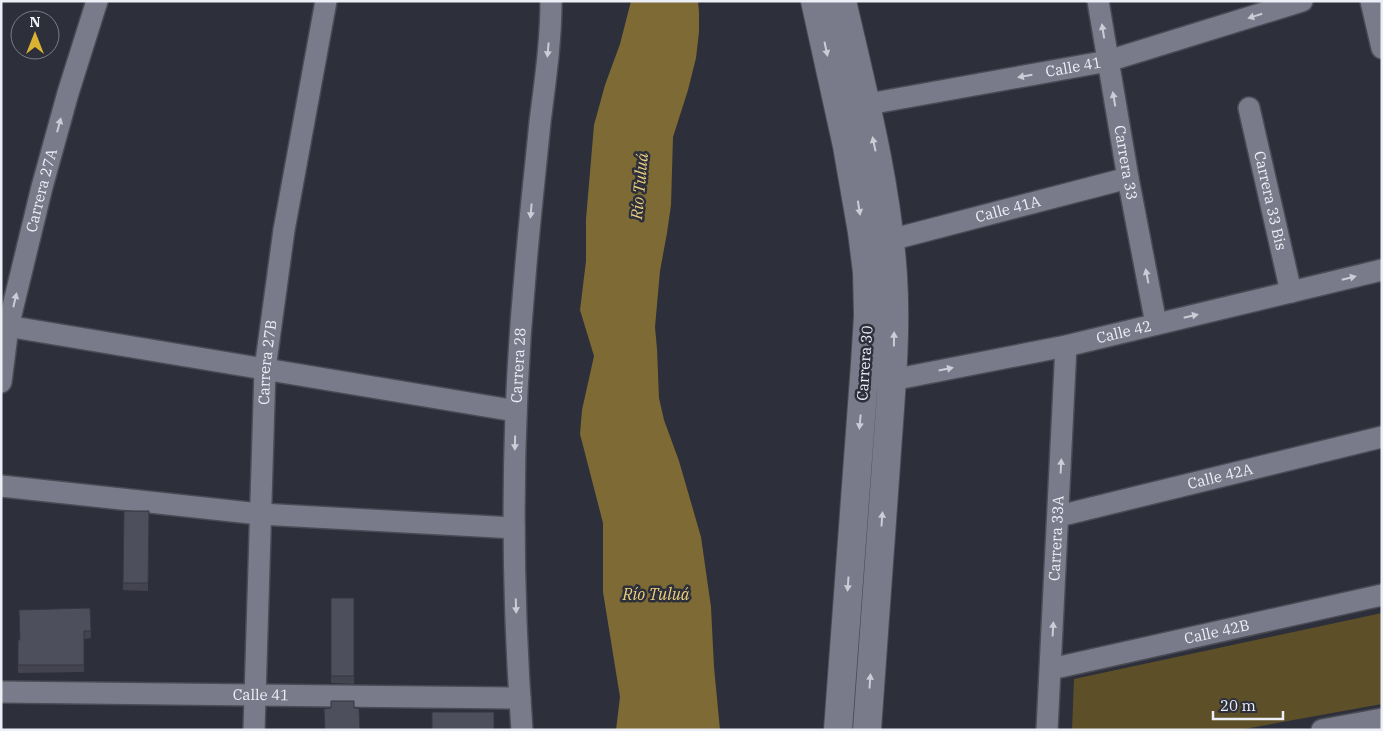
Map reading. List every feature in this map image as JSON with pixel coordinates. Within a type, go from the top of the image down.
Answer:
[{"type":"main road","name":"Carrera 30","points":[[815,1],[856,189],[867,272],[868,316],[838,730]]},
{"type":"main road","name":"Carrera 30","points":[[842,1],[880,176],[890,240],[894,310],[892,380],[867,730]]},
{"type":"street","name":"Carrera 27A","points":[[1,382],[5,326],[68,93],[97,1]]},
{"type":"street","name":"Carrera 27B","points":[[254,730],[265,370],[284,230],[326,1]]},
{"type":"street","name":"Carrera 28","points":[[522,730],[516,636],[514,528],[516,411],[525,276],[548,56],[551,1]]},
{"type":"street","name":"Carrera 33","points":[[1098,1],[1128,178],[1156,324]]},
{"type":"street","name":"Calle 41","points":[[839,110],[1108,62],[1302,1]]},
{"type":"street","points":[[1371,1],[1382,48]]},
{"type":"street","name":"Carrera 33 Bis","points":[[1249,108],[1291,292]]},
{"type":"street","name":"Calle 41A","points":[[890,240],[1128,178]]},
{"type":"street","name":"Calle 42","points":[[864,378],[892,380],[1066,346],[1382,270]]},
{"type":"street","points":[[5,326],[516,411]]},
{"type":"street","name":"Carrera 33A","points":[[1047,730],[1066,346]]},
{"type":"street","name":"Calle 42A","points":[[1059,516],[1382,437]]},
{"type":"street","points":[[1,486],[260,514],[514,528]]},
{"type":"street","name":"Calle 42B","points":[[1051,669],[1382,595]]},
{"type":"street","name":"Calle 41","points":[[1,692],[520,698]]},
{"type":"street","points":[[1322,730],[1382,719]]},
{"type":"shaded area","points":[[1382,613],[1382,704],[1239,730],[1072,730],[1074,679]]},
{"type":"water","name":"Río Tuluá","points":[[631,1],[698,1],[699,32],[696,58],[673,137],[671,205],[660,271],[655,327],[659,398],[664,420],[679,461],[701,537],[711,607],[720,730],[616,730],[620,697],[603,592],[603,523],[580,434],[582,410],[594,356],[580,310],[586,261],[586,219],[594,125],[605,85],[620,44]]},
{"type":"building","points":[[124,511],[149,511],[148,583],[123,583]]},
{"type":"building","points":[[331,598],[354,598],[354,676],[331,676]]},
{"type":"building","points":[[90,608],[91,631],[84,631],[84,665],[18,665],[18,640],[20,640],[19,610]]},
{"type":"building","points":[[331,701],[354,701],[354,708],[359,708],[360,730],[325,730],[324,709],[331,708]]},
{"type":"building","points":[[432,712],[494,712],[494,730],[432,730]]}]
